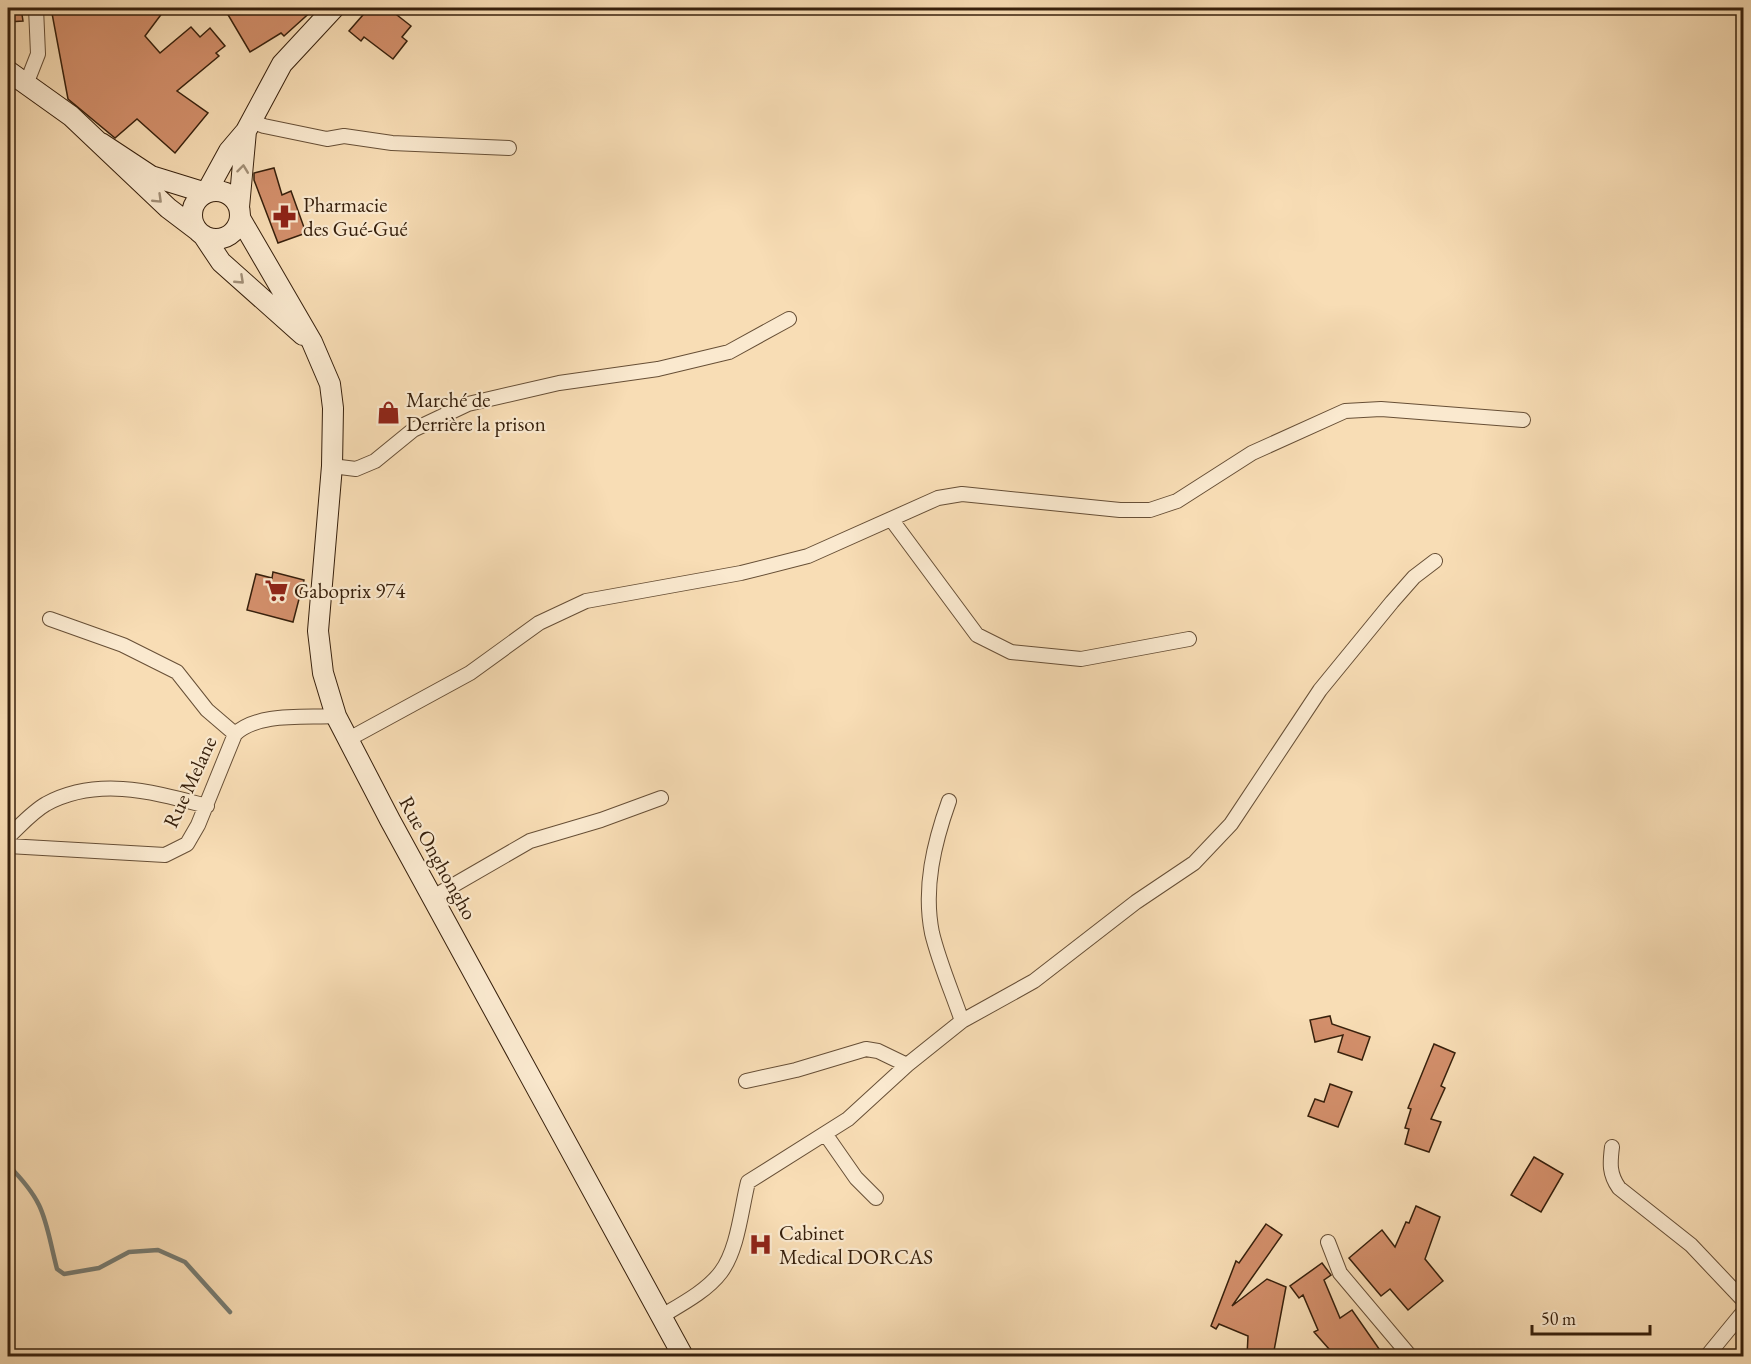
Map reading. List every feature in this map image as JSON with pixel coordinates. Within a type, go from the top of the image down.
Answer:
[{"type":"main road","points":[[312,342],[221,262],[193,222],[194,205],[206,193],[230,151],[249,126],[282,64],[334,8]]},
{"type":"main road","points":[[8,71],[27,82],[71,116],[168,208],[210,238],[226,237],[238,225],[249,126]]},
{"type":"main road","points":[[101,143],[152,176],[206,193],[216,190],[226,193],[239,213]]},
{"type":"main road","name":"Rue Onghongho","points":[[239,213],[312,342],[330,384],[333,408],[332,466],[318,631],[322,673],[336,716],[682,1356]]},
{"type":"street","points":[[27,82],[38,54],[36,8]]},
{"type":"street","points":[[249,126],[264,126],[327,139],[344,136],[392,143],[509,148]]},
{"type":"street","points":[[332,466],[356,469],[375,461],[413,430],[468,404],[559,383],[658,369],[729,352],[789,319]]},
{"type":"street","points":[[347,740],[470,673],[539,623],[585,601],[741,573],[808,556],[938,498],[962,494],[1120,510],[1150,510],[1177,501],[1252,453],[1345,411],[1381,409],[1523,420]]},
{"type":"street","points":[[891,519],[977,635],[1011,652],[1081,659],[1189,639]]},
{"type":"street","points":[[660,1317],[684,1302],[721,1272],[731,1250],[748,1182],[826,1135],[848,1119],[907,1065],[962,1021],[1034,981],[1136,902],[1194,862],[1231,824],[1320,690],[1392,602],[1414,578],[1435,561]]},
{"type":"street","points":[[50,619],[123,645],[177,672],[207,710],[235,734]]},
{"type":"street","name":"Rue Melane","points":[[8,846],[165,855],[187,844],[207,806],[235,734],[255,722],[336,716]]},
{"type":"street","points":[[8,837],[45,805],[81,789],[126,788],[207,806]]},
{"type":"street","points":[[433,897],[530,841],[601,820],[661,798]]},
{"type":"street","points":[[948,801],[935,840],[929,882],[932,932],[962,1021]]},
{"type":"street","points":[[746,1081],[796,1071],[866,1048],[878,1050],[907,1065]]},
{"type":"street","points":[[826,1135],[850,1170],[876,1198]]},
{"type":"street","points":[[1612,1147],[1610,1170],[1612,1179],[1619,1188],[1691,1245],[1743,1301]]},
{"type":"street","points":[[1328,1242],[1341,1273],[1410,1356]]},
{"type":"street","points":[[1707,1356],[1743,1311]]},
{"type":"building","points":[[8,8],[21,8],[23,21],[8,22]]},
{"type":"building","points":[[51,8],[166,8],[145,36],[160,53],[191,27],[200,37],[210,28],[225,46],[216,53],[219,56],[177,91],[208,113],[175,153],[137,119],[115,138],[68,99]]},
{"type":"building","points":[[224,8],[315,8],[284,36],[281,33],[250,52]]},
{"type":"building","points":[[369,8],[388,8],[411,26],[402,37],[407,41],[393,59],[364,37],[361,41],[349,31]]},
{"type":"building","name":"Pharmacie des Gué-Gué","points":[[274,168],[282,195],[291,191],[306,233],[278,243],[254,180],[254,173]]},
{"type":"building","name":"Gaboprix 974","points":[[273,572],[304,580],[293,622],[247,610],[256,574],[272,578]]},
{"type":"building","points":[[1330,1016],[1332,1024],[1370,1037],[1362,1060],[1338,1052],[1343,1035],[1315,1042],[1310,1020]]},
{"type":"building","points":[[1434,1044],[1455,1053],[1441,1086],[1445,1088],[1431,1119],[1441,1122],[1429,1152],[1405,1144],[1409,1129],[1405,1128],[1411,1109],[1408,1108]]},
{"type":"building","points":[[1330,1084],[1352,1092],[1338,1127],[1308,1116],[1315,1099],[1324,1102]]},
{"type":"building","points":[[1534,1157],[1563,1174],[1541,1212],[1511,1195]]},
{"type":"building","points":[[1416,1206],[1440,1217],[1425,1259],[1443,1281],[1408,1310],[1390,1289],[1381,1296],[1349,1258],[1382,1230],[1395,1247]]},
{"type":"building","points":[[1266,1224],[1282,1235],[1232,1306],[1267,1279],[1286,1287],[1273,1356],[1247,1356],[1248,1336],[1219,1324],[1216,1329],[1211,1326],[1236,1261],[1239,1263]]},
{"type":"building","points":[[1322,1263],[1331,1275],[1324,1280],[1340,1318],[1352,1310],[1384,1356],[1321,1356],[1329,1349],[1314,1332],[1318,1330],[1303,1295],[1299,1298],[1290,1286]]},
{"type":"waterway","points":[[8,1165],[37,1202],[46,1224],[57,1269],[64,1274],[99,1268],[129,1252],[158,1250],[185,1262],[230,1312]]},
{"type":"place","name":"Pharmacie des Gué-Gué","points":[[285,217]]},
{"type":"place","name":"Marché de Derrière la prison","points":[[388,412]]},
{"type":"place","name":"Gaboprix 974","points":[[276,591]]},
{"type":"place","name":"Cabinet Medical DORCAS","points":[[761,1245]]}]
